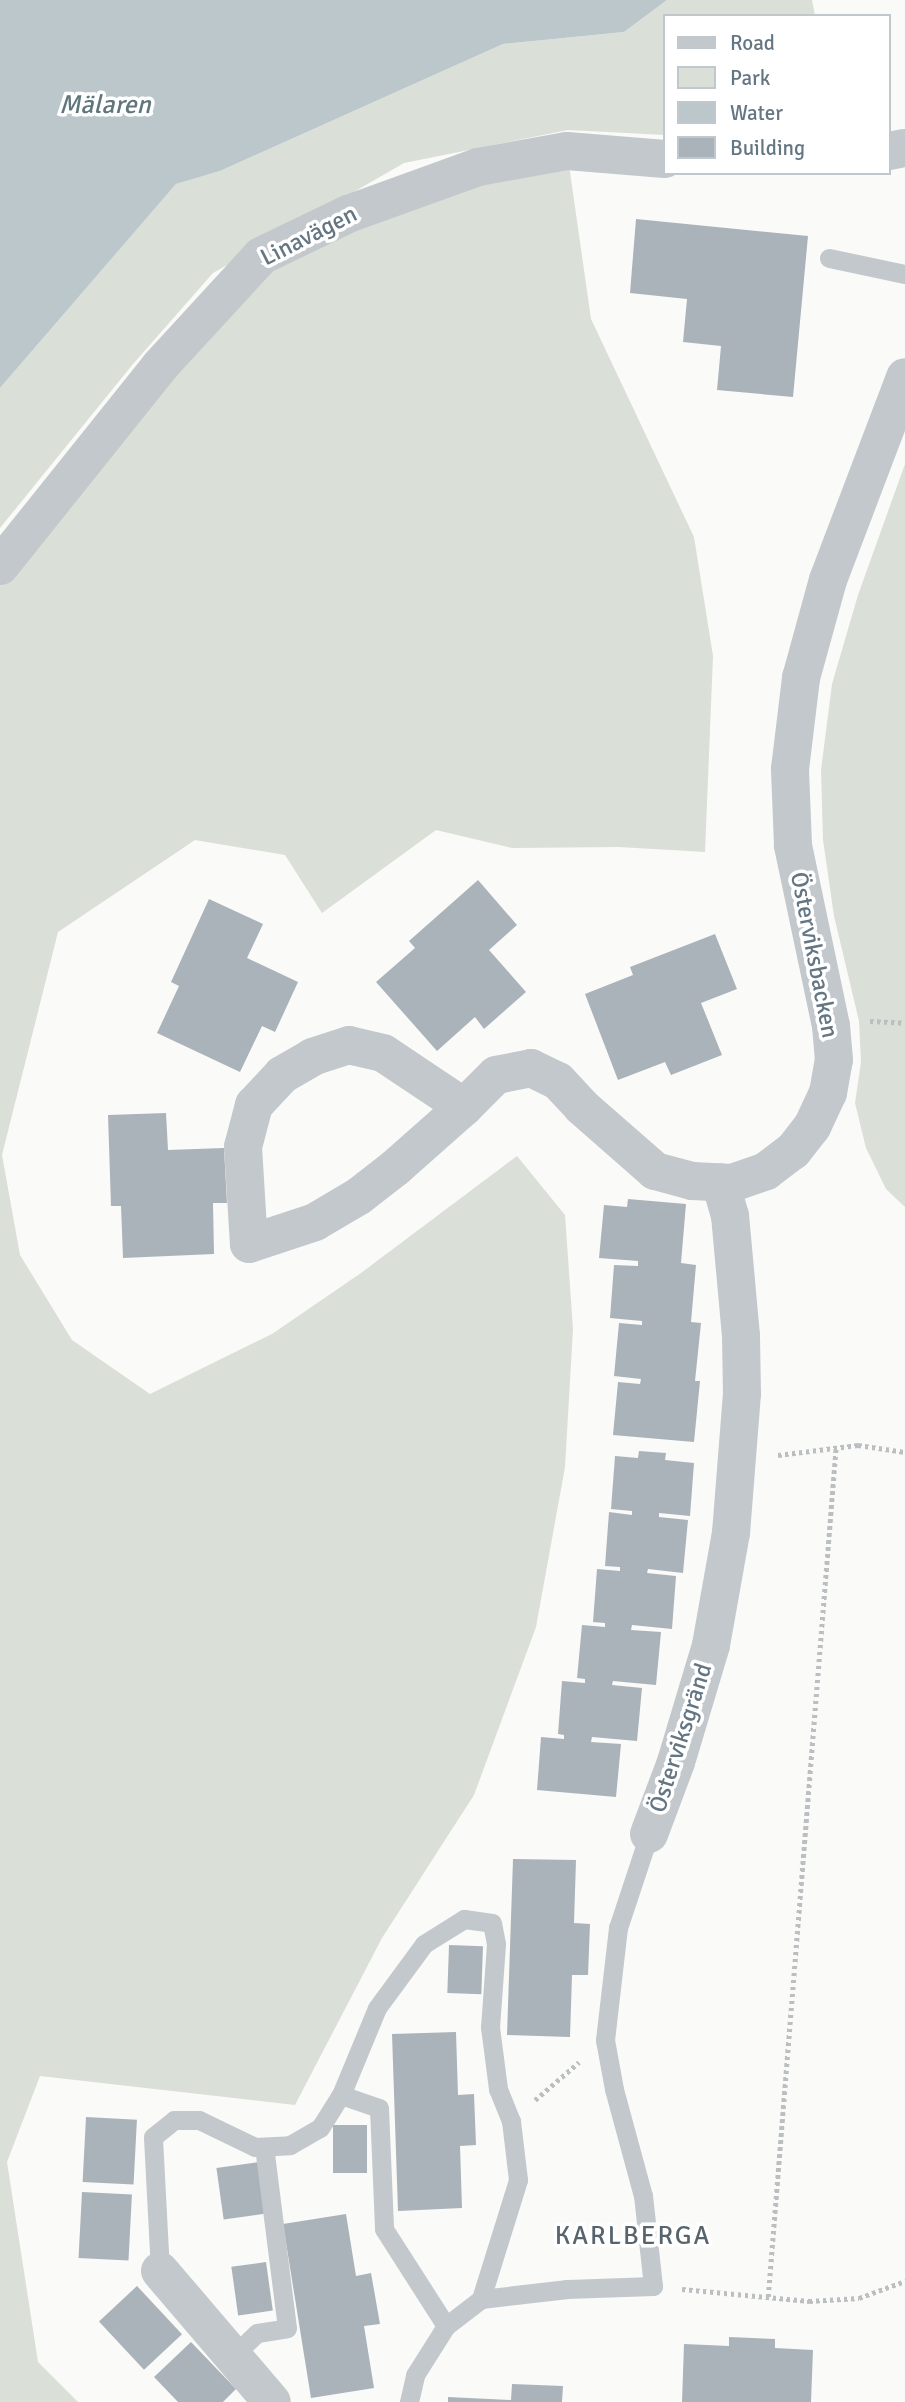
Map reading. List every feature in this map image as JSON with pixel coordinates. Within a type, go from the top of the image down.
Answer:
[{"type":"street","name":"Linavägen","points":[[0,566],[160,366],[261,256],[348,214],[478,167],[568,151],[664,159]]},
{"type":"street","name":"Österviksbacken","points":[[464,1107],[383,1052],[349,1045],[313,1057],[282,1075],[254,1105],[243,1147],[249,1244],[314,1222],[359,1196],[464,1107],[496,1076],[531,1068],[558,1081],[582,1107],[655,1171],[692,1181],[732,1183],[766,1171],[793,1151],[812,1127],[828,1093],[834,1060],[831,1026],[793,845],[790,769],[802,678],[828,580],[905,377]]},
{"type":"street","name":"Österviksgränd","points":[[649,1834],[676,1762],[711,1645],[731,1533],[738,1467],[741,1336],[730,1216],[720,1182]]},
{"type":"street","points":[[160,2272],[272,2402]]},
{"type":"lane","points":[[829,258],[905,274]]},
{"type":"lane","name":"Österviksgränd","points":[[649,1834],[618,1928],[605,2040],[614,2089],[643,2196],[653,2286]]},
{"type":"lane","points":[[160,2272],[153,2137],[174,2120],[199,2120],[255,2147],[264,2147],[290,2145],[320,2128],[341,2095],[377,2008],[424,1944],[464,1919],[492,1923],[495,1944],[491,2027],[498,2089],[511,2121],[518,2180],[481,2299]]},
{"type":"lane","points":[[341,2095],[379,2108],[384,2229],[446,2326]]},
{"type":"lane","points":[[233,2356],[257,2333],[288,2328],[264,2147]]},
{"type":"lane","points":[[409,2402],[415,2375],[446,2326],[481,2299],[567,2289],[653,2286]]},
{"type":"path","points":[[859,1021],[905,1023]]},
{"type":"path","points":[[738,1467],[784,1453],[836,1446],[858,1445],[905,1452]]},
{"type":"path","points":[[768,2297],[836,1446]]},
{"type":"path","points":[[511,2121],[605,2040]]},
{"type":"path","points":[[653,2286],[808,2301],[859,2298],[905,2281]]},
{"type":"green space","points":[[667,0],[812,0],[815,14],[664,14],[664,135],[568,130],[404,163],[213,273],[133,364],[0,528],[0,388],[176,184],[220,171],[503,44],[624,32]]},
{"type":"green space","points":[[567,151],[591,319],[694,537],[713,656],[705,852],[619,847],[512,848],[436,830],[322,913],[285,855],[195,840],[58,932],[2,1155],[20,1255],[72,1340],[150,1394],[272,1334],[361,1273],[517,1156],[565,1215],[573,1329],[565,1467],[536,1627],[474,1795],[382,1938],[295,2105],[40,2076],[7,2162],[38,2362],[78,2402],[0,2402],[0,566],[261,256]]},
{"type":"green space","points":[[905,464],[905,1207],[886,1189],[866,1148],[855,1103],[861,1062],[859,1021],[834,916],[823,840],[821,770],[832,684],[858,595]]},
{"type":"water","name":"Mälaren","points":[[0,0],[667,0],[624,32],[503,44],[220,171],[176,184],[0,388]]},
{"type":"building","points":[[636,219],[808,236],[793,397],[717,390],[721,346],[683,342],[687,299],[630,293]]},
{"type":"building","points":[[478,880],[517,925],[489,950],[526,992],[484,1029],[475,1017],[437,1051],[376,982],[415,948],[409,941]]},
{"type":"building","points":[[209,899],[263,924],[247,958],[298,982],[275,1032],[262,1026],[240,1072],[157,1033],[179,986],[171,982]]},
{"type":"building","points":[[715,934],[737,989],[701,1003],[722,1055],[671,1075],[665,1062],[618,1080],[585,994],[633,975],[630,967]]},
{"type":"building","points":[[166,1113],[168,1150],[224,1148],[227,1203],[213,1203],[214,1254],[123,1258],[121,1206],[111,1206],[108,1115]]},
{"type":"building","points":[[628,1199],[686,1204],[681,1263],[696,1265],[691,1322],[701,1323],[695,1381],[700,1381],[694,1442],[613,1435],[618,1382],[640,1384],[641,1379],[614,1376],[619,1323],[642,1325],[642,1321],[610,1318],[614,1265],[638,1266],[638,1261],[599,1258],[604,1205],[627,1207]]},
{"type":"building","points":[[639,1451],[666,1453],[665,1460],[694,1463],[690,1516],[659,1513],[659,1517],[688,1520],[683,1573],[648,1569],[647,1573],[676,1576],[672,1629],[632,1625],[631,1630],[661,1632],[656,1685],[613,1681],[612,1685],[642,1688],[637,1741],[592,1737],[591,1742],[621,1744],[616,1797],[537,1790],[541,1737],[564,1739],[564,1735],[558,1734],[562,1681],[585,1683],[585,1679],[577,1678],[582,1625],[605,1627],[605,1623],[593,1622],[597,1569],[620,1571],[620,1567],[605,1566],[609,1512],[632,1515],[632,1511],[611,1509],[615,1456],[638,1458]]},
{"type":"building","points":[[513,1859],[576,1860],[574,1923],[590,1924],[588,1975],[572,1975],[570,2037],[507,2035]]},
{"type":"building","points":[[449,1945],[483,1946],[481,1994],[447,1993]]},
{"type":"building","points":[[456,2032],[458,2095],[474,2094],[476,2145],[460,2146],[462,2208],[398,2211],[392,2034]]},
{"type":"building","points":[[86,2117],[137,2120],[134,2185],[83,2182]]},
{"type":"building","points":[[333,2125],[367,2125],[367,2173],[333,2173]]},
{"type":"building","points":[[259,2162],[266,2213],[224,2219],[216,2168]]},
{"type":"building","points":[[82,2192],[132,2195],[128,2261],[79,2258]]},
{"type":"building","points":[[346,2214],[356,2276],[371,2273],[380,2324],[364,2326],[374,2388],[311,2398],[283,2224]]},
{"type":"building","points":[[266,2262],[273,2311],[238,2315],[231,2267]]},
{"type":"building","points":[[137,2286],[182,2334],[144,2370],[99,2321]]},
{"type":"building","points":[[729,2337],[775,2339],[775,2348],[813,2350],[811,2402],[682,2402],[684,2344],[729,2346]]},
{"type":"building","points":[[191,2342],[236,2389],[223,2402],[178,2402],[154,2377]]},
{"type":"building","points":[[512,2384],[563,2386],[562,2402],[448,2402],[448,2397],[511,2400]]},
{"type":"district","name":"KARLBERGA","points":[[633,2237]]}]
